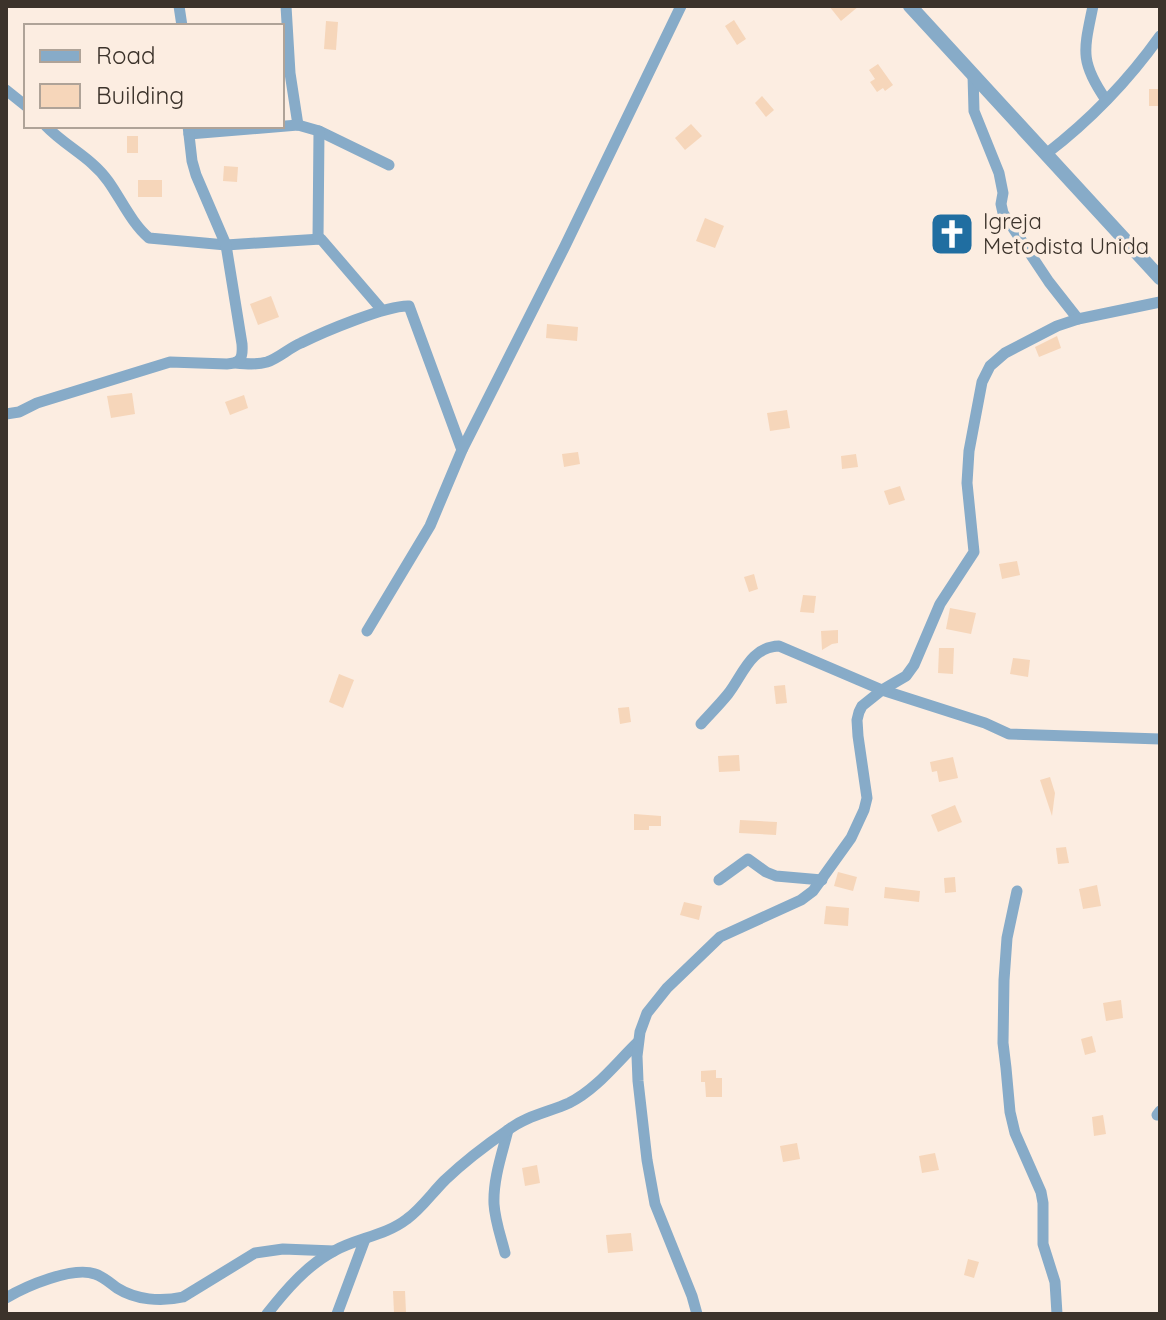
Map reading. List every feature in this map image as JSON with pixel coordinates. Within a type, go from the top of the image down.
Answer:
[{"type":"street","points":[[286,6],[290,73],[298,125]]},
{"type":"street","points":[[367,631],[430,526],[462,450],[681,6]]},
{"type":"street","points":[[910,6],[1160,278]]},
{"type":"street","points":[[1093,6],[1085,53],[1086,66],[1092,81],[1106,100]]},
{"type":"street","points":[[1046,154],[1073,133],[1106,100],[1160,36]]},
{"type":"street","points":[[973,75],[974,111],[999,173],[1003,213],[1078,319]]},
{"type":"street","points":[[6,90],[24,104]]},
{"type":"street","points":[[284,126],[298,125],[319,131],[389,165]]},
{"type":"street","points":[[48,128],[105,177],[146,237],[226,245],[318,239],[334,252],[382,310]]},
{"type":"street","points":[[232,128],[188,130],[196,175],[226,245],[243,352],[235,363]]},
{"type":"street","points":[[318,239],[319,131]]},
{"type":"street","points":[[697,1314],[655,1204],[647,1160],[638,1081],[638,1042],[647,1013],[707,948],[724,934],[801,900],[813,891],[851,838],[867,798],[857,720],[862,706],[906,676],[914,665],[940,604],[974,552],[967,483],[969,451],[985,373],[997,358],[1036,335],[1078,319],[1160,302]]},
{"type":"street","points":[[6,414],[170,362],[267,362],[302,342],[382,310],[404,305],[412,309],[462,450]]},
{"type":"street","points":[[701,724],[729,692],[747,664],[756,655],[779,646],[882,690],[985,723],[1009,734],[1160,739]]},
{"type":"street","points":[[719,880],[748,859],[776,876],[822,880]]},
{"type":"street","points":[[1017,891],[1007,938],[1003,1043],[1015,1133],[1041,1192],[1043,1244],[1055,1282],[1057,1314]]},
{"type":"street","points":[[267,1314],[297,1279],[319,1260],[388,1231],[406,1220],[447,1178],[508,1129],[570,1103],[588,1091],[638,1042]]},
{"type":"street","points":[[505,1253],[496,1217],[495,1194],[508,1129]]},
{"type":"street","points":[[337,1314],[365,1239]]},
{"type":"street","points":[[6,1298],[59,1275],[85,1271],[104,1278],[130,1296],[173,1299],[183,1297],[255,1253],[283,1249],[335,1251]]},
{"type":"building","points":[[829,6],[859,6],[841,21]]},
{"type":"building","points":[[734,20],[746,39],[737,45],[725,26]]},
{"type":"building","points":[[326,21],[338,22],[336,50],[324,49]]},
{"type":"building","points":[[878,64],[893,85],[877,92],[870,82],[875,79],[869,70]]},
{"type":"building","points":[[1149,89],[1160,89],[1160,106],[1149,106]]},
{"type":"building","points":[[762,96],[774,110],[766,117],[755,103]]},
{"type":"building","points":[[691,124],[702,136],[685,150],[675,138]]},
{"type":"building","points":[[127,136],[138,136],[138,153],[127,153]]},
{"type":"building","points":[[224,166],[238,167],[237,182],[223,181]]},
{"type":"building","points":[[138,180],[162,180],[162,197],[138,197]]},
{"type":"building","points":[[705,218],[724,226],[715,248],[696,241]]},
{"type":"building","points":[[963,219],[973,236],[941,256],[930,239]]},
{"type":"building","points":[[271,296],[279,317],[258,325],[250,304]]},
{"type":"building","points":[[547,324],[578,327],[577,341],[546,338]]},
{"type":"building","points":[[1057,336],[1061,348],[1039,357],[1035,347]]},
{"type":"building","points":[[132,393],[135,414],[111,418],[107,396]]},
{"type":"building","points":[[244,395],[248,408],[230,415],[225,402]]},
{"type":"building","points":[[787,410],[790,428],[770,431],[767,413]]},
{"type":"building","points":[[578,452],[580,464],[564,467],[562,454]]},
{"type":"building","points":[[856,454],[858,467],[842,469],[841,456]]},
{"type":"building","points":[[900,486],[905,500],[889,505],[884,491]]},
{"type":"building","points":[[1017,561],[1020,575],[1002,579],[999,564]]},
{"type":"building","points":[[754,574],[758,589],[749,592],[744,577]]},
{"type":"building","points":[[803,595],[816,596],[814,613],[800,612]]},
{"type":"building","points":[[950,608],[976,613],[971,634],[946,629]]},
{"type":"building","points":[[838,630],[838,643],[822,650],[821,631]]},
{"type":"building","points":[[939,648],[954,648],[953,674],[938,673]]},
{"type":"building","points":[[1013,658],[1030,660],[1028,677],[1010,674]]},
{"type":"building","points":[[339,674],[354,680],[343,708],[329,702]]},
{"type":"building","points":[[785,685],[787,703],[776,704],[774,686]]},
{"type":"building","points":[[629,707],[631,722],[620,724],[618,708]]},
{"type":"building","points":[[739,755],[740,771],[719,772],[718,756]]},
{"type":"building","points":[[953,757],[958,778],[939,782],[937,771],[932,772],[930,762]]},
{"type":"building","points":[[1050,777],[1055,793],[1052,816],[1040,780]]},
{"type":"building","points":[[955,805],[962,822],[938,832],[931,815]]},
{"type":"building","points":[[634,814],[661,816],[661,826],[634,830]]},
{"type":"building","points":[[740,820],[777,822],[776,835],[739,833]]},
{"type":"building","points":[[1066,847],[1069,863],[1058,864],[1056,848]]},
{"type":"building","points":[[838,872],[857,877],[853,891],[834,886]]},
{"type":"building","points":[[955,877],[956,892],[945,893],[944,878]]},
{"type":"building","points":[[1097,885],[1101,906],[1083,909],[1079,889]]},
{"type":"building","points":[[885,887],[920,891],[919,902],[884,898]]},
{"type":"building","points":[[684,902],[702,906],[699,920],[680,915]]},
{"type":"building","points":[[826,906],[849,908],[848,926],[824,924]]},
{"type":"building","points":[[1121,1000],[1123,1018],[1106,1021],[1103,1003]]},
{"type":"building","points":[[1092,1036],[1096,1052],[1085,1055],[1081,1039]]},
{"type":"building","points":[[716,1070],[716,1078],[722,1078],[722,1097],[706,1097],[701,1071]]},
{"type":"building","points":[[1103,1115],[1106,1134],[1094,1136],[1092,1117]]},
{"type":"building","points":[[797,1143],[800,1159],[783,1162],[780,1146]]},
{"type":"building","points":[[935,1153],[939,1170],[922,1173],[919,1156]]},
{"type":"building","points":[[537,1165],[540,1183],[525,1186],[522,1168]]},
{"type":"building","points":[[631,1233],[633,1251],[608,1253],[606,1235]]},
{"type":"building","points":[[968,1259],[979,1262],[974,1278],[964,1275]]},
{"type":"building","points":[[393,1291],[405,1291],[406,1312],[394,1313]]},
{"type":"place","name":"Igreja Metodista Unida","points":[[952,234]]}]
